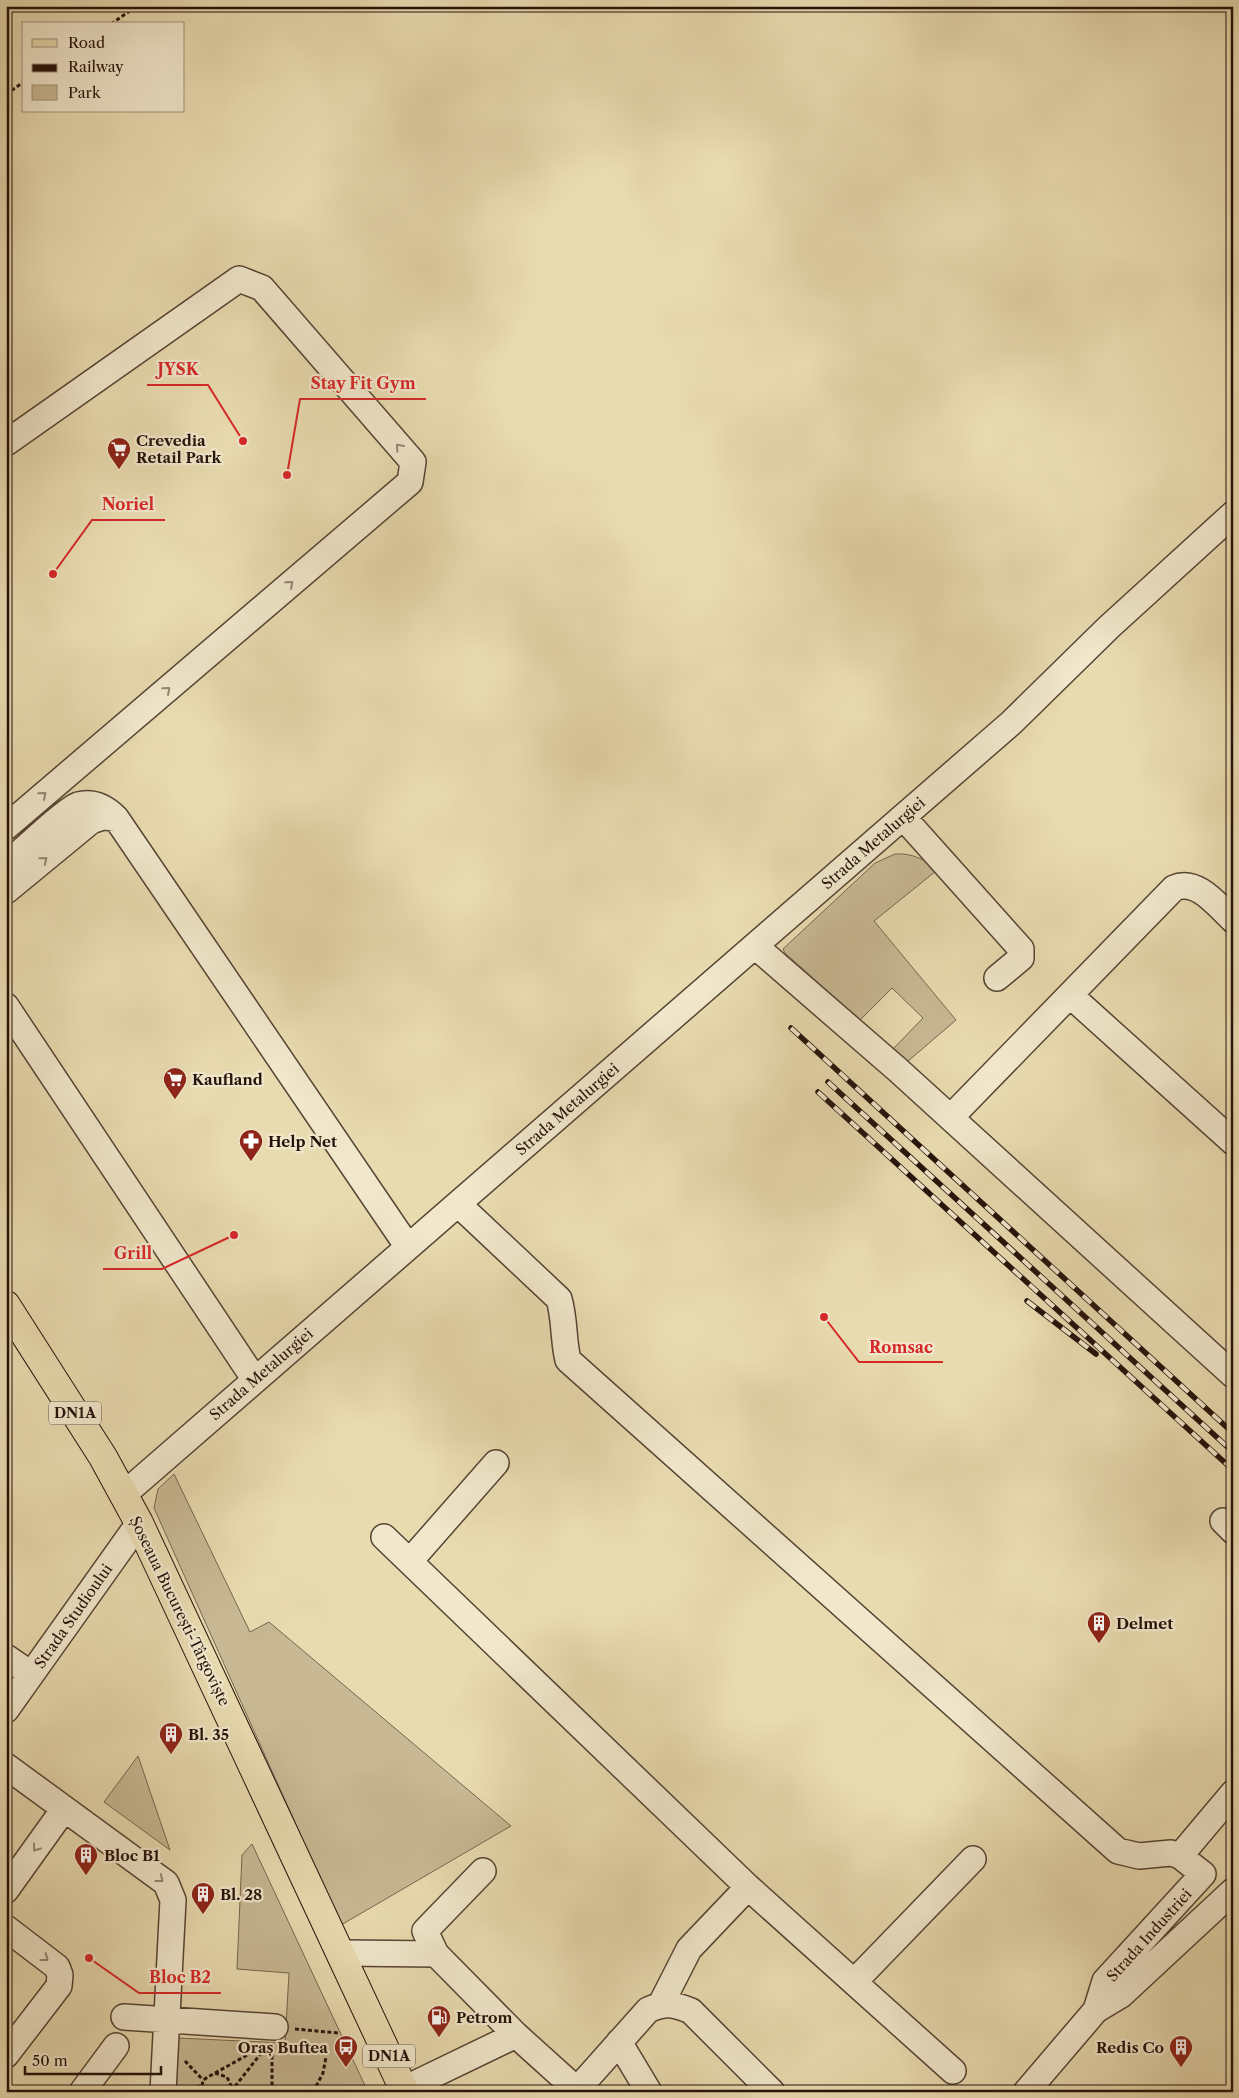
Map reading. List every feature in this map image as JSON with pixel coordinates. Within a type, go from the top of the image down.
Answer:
[{"type":"main road","name":"Șoseaua București-Târgoviște","points":[[6,1305],[103,1457],[139,1523],[405,2090]]},
{"type":"street","points":[[6,443],[239,279],[262,288],[413,462],[410,482],[6,827]]},
{"type":"street","name":"Strada Metalurgiei","points":[[123,1495],[1012,723],[1109,627],[1233,514]]},
{"type":"street","points":[[6,865],[73,807],[86,804],[100,806],[108,810],[116,818],[408,1247]]},
{"type":"street","points":[[6,891],[91,821],[103,817],[116,818]]},
{"type":"street","points":[[903,817],[1021,949],[1021,958],[996,978]]},
{"type":"street","points":[[951,1118],[1174,888],[1182,884],[1198,890],[1233,920]]},
{"type":"street","points":[[755,946],[951,1118],[1233,1375]]},
{"type":"street","points":[[1071,996],[1233,1142]]},
{"type":"street","points":[[6,1006],[255,1380]]},
{"type":"street","points":[[458,1204],[559,1299],[563,1312],[565,1346],[568,1360],[1118,1852],[1139,1856],[1171,1853],[1180,1856],[1233,1793]]},
{"type":"street","points":[[410,1561],[496,1463]]},
{"type":"street","name":"Strada Studioului","points":[[9,1701],[31,1674],[139,1523]]},
{"type":"street","points":[[384,1537],[748,1887],[954,2071]]},
{"type":"street","points":[[6,1657],[31,1674]]},
{"type":"street","points":[[6,1766],[166,1884],[171,1892],[173,1900],[163,2092]]},
{"type":"street","points":[[6,1890],[64,1809]]},
{"type":"street","name":"Strada Industriei","points":[[1026,2092],[1096,2010],[1106,1981],[1203,1874],[1180,1856]]},
{"type":"street","points":[[854,1982],[974,1859]]},
{"type":"street","points":[[483,1871],[425,1930],[436,1954],[516,2035],[576,2091],[648,2010],[661,2004],[677,2005],[691,2011],[772,2092]]},
{"type":"street","points":[[661,2004],[689,1949],[748,1887]]},
{"type":"street","points":[[1096,2010],[1122,1995],[1233,1891]]},
{"type":"street","points":[[6,1928],[57,1966],[60,1975],[59,1986],[6,2055]]},
{"type":"street","points":[[342,1953],[436,1954]]},
{"type":"street","points":[[124,2017],[276,2027]]},
{"type":"street","points":[[405,2090],[516,2035]]},
{"type":"street","points":[[619,2042],[649,2092]]},
{"type":"street","points":[[82,2092],[116,2046]]},
{"type":"path","points":[[114,22],[137,6]]},
{"type":"path","points":[[6,94],[22,83]]},
{"type":"path","points":[[272,2092],[272,2038],[276,2027],[338,2033]]},
{"type":"path","points":[[201,2092],[201,2086],[208,2075],[267,2044],[233,2091]]},
{"type":"path","points":[[313,2092],[323,2073],[326,2057]]},
{"type":"path","points":[[215,2073],[227,2077],[233,2091]]},
{"type":"path","points":[[185,2092],[201,2086]]},
{"type":"green space","points":[[895,854],[918,858],[928,863],[936,871],[874,921],[956,1020],[907,1062],[892,1050],[923,1018],[892,988],[860,1020],[785,953],[783,949],[875,863]]},
{"type":"green space","points":[[174,1474],[250,1632],[269,1622],[511,1826],[341,1925],[154,1508],[158,1489]]},
{"type":"green space","points":[[138,1756],[170,1850],[104,1802]]},
{"type":"green space","points":[[252,1844],[368,2092],[174,2092],[178,2038],[285,2043],[289,1973],[237,1969],[242,1855]]},
{"type":"railway","points":[[791,1028],[1233,1433]]},
{"type":"railway","points":[[828,1082],[1233,1452]]},
{"type":"railway","points":[[818,1092],[1233,1470]]},
{"type":"railway","points":[[1027,1301],[1096,1354]]},
{"type":"place","name":"JYSK","points":[[243,441]]},
{"type":"place","name":"Crevedia Retail Park","points":[[119,470]]},
{"type":"place","name":"Stay Fit Gym","points":[[287,475]]},
{"type":"place","name":"Noriel","points":[[53,574]]},
{"type":"place","name":"Kaufland","points":[[175,1100]]},
{"type":"place","name":"Help Net","points":[[251,1162]]},
{"type":"place","name":"Grill","points":[[234,1235]]},
{"type":"place","name":"Romsac","points":[[824,1317]]},
{"type":"place","name":"Delmet","points":[[1099,1644]]},
{"type":"place","name":"Bl. 35","points":[[171,1755]]},
{"type":"place","name":"Bloc B1","points":[[86,1876]]},
{"type":"place","name":"Bl. 28","points":[[203,1915]]},
{"type":"place","name":"Bloc B2","points":[[89,1958]]},
{"type":"place","name":"Petrom","points":[[439,2038]]},
{"type":"place","name":"Oraș Buftea","points":[[346,2068]]},
{"type":"place","name":"Redis Co","points":[[1181,2068]]}]
